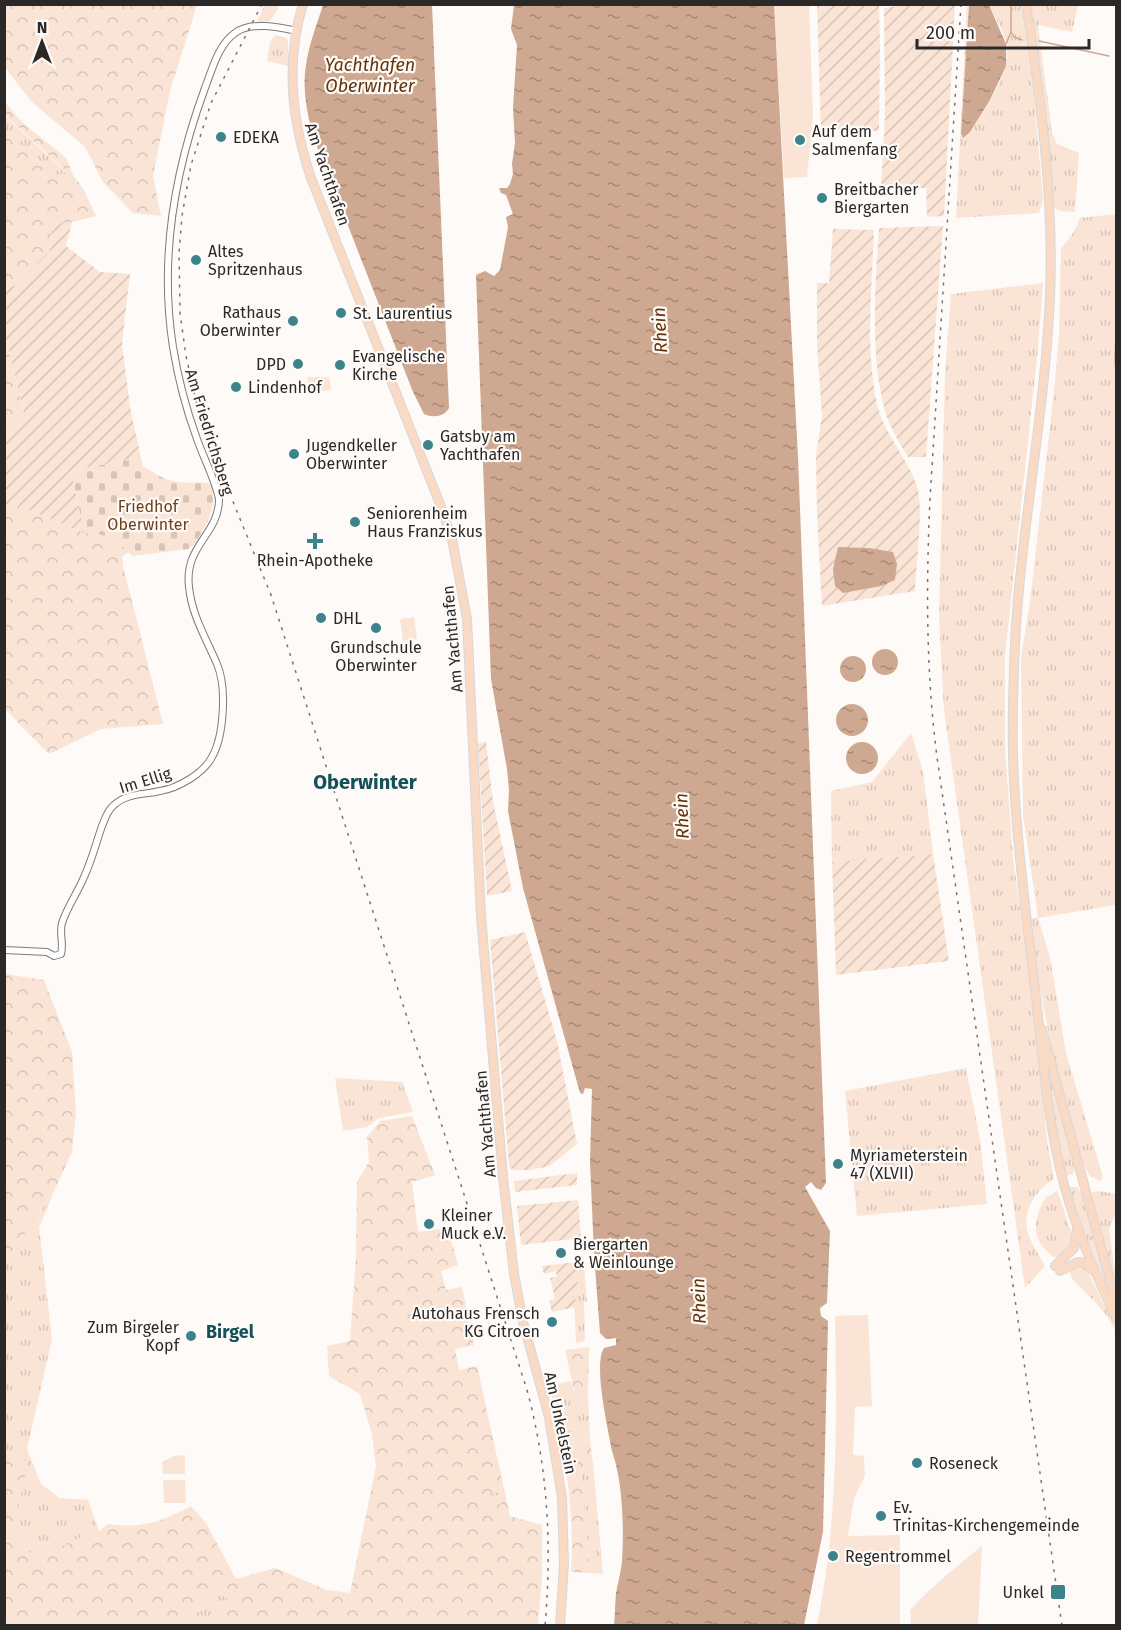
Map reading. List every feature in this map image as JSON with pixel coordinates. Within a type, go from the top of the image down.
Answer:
[{"type":"main road","name":"Am Yachthafen","points":[[303,4],[293,67],[293,105],[300,142],[311,178],[440,504],[452,539],[465,602],[470,652],[481,916],[508,1228]]},
{"type":"main road","points":[[1026,4],[1046,158],[1050,230],[1050,296],[1016,641],[1013,730],[1015,793],[1020,857],[1052,1132],[1065,1188],[1078,1228],[1116,1318]]},
{"type":"main road","points":[[1039,1023],[1044,1033],[1116,1303]]},
{"type":"main road","name":"Am Unkelstein","points":[[508,1228],[519,1304],[549,1418],[558,1470],[564,1540],[560,1626]]},
{"type":"main road","points":[[1078,1228],[1074,1248],[1058,1269],[1078,1262],[1084,1263],[1096,1272]]},
{"type":"street","name":"Am Friedrichsberg","points":[[195,550],[214,520],[219,507],[219,499],[187,410],[173,345],[168,299],[168,255],[172,211],[179,172],[195,116],[224,44],[236,32],[245,28],[268,27],[297,31]]},
{"type":"street","name":"Im Ellig","points":[[4,950],[47,952],[54,956],[61,954],[61,926],[91,861],[105,817],[111,808],[120,800],[132,795],[162,791],[182,783],[207,765],[213,756],[220,737],[222,692],[218,666],[196,620],[191,603],[188,574],[190,560],[195,550]]},
{"type":"green space","points":[[5,4],[197,5],[170,91],[153,176],[161,216],[133,213],[103,182],[85,147],[32,102],[5,70]]},
{"type":"green space","points":[[911,4],[955,5],[944,216],[927,217],[926,188],[881,188],[885,116],[884,8]]},
{"type":"green space","points":[[265,5],[280,5],[270,21],[256,23]]},
{"type":"green space","points":[[774,5],[809,5],[813,116],[807,177],[784,178]]},
{"type":"green space","points":[[817,5],[879,5],[879,131],[821,129]]},
{"type":"green space","points":[[967,5],[969,5],[961,133],[970,132],[976,123],[996,90],[1005,66],[1006,43],[989,5],[1021,5],[1034,94],[1043,200],[1039,213],[956,218]]},
{"type":"green space","points":[[1031,5],[1078,5],[1072,32],[1038,25],[1052,133],[1057,144],[1079,153],[1075,212],[1060,211],[1054,208],[1045,109]]},
{"type":"green space","points":[[275,35],[288,40],[288,66],[267,61],[270,42]]},
{"type":"green space","points":[[4,101],[23,123],[66,158],[96,216],[53,224],[50,251],[37,263],[26,287],[5,285],[5,134],[20,149],[43,164],[42,177],[68,173],[5,115]]},
{"type":"green space","points":[[4,115],[68,174],[42,177],[43,164],[20,149],[5,134]]},
{"type":"green space","points":[[1116,214],[1116,905],[1038,918],[1050,957],[1066,1053],[1103,1177],[1100,1181],[1089,1175],[1081,1162],[1057,1072],[1039,981],[1032,919],[1038,917],[1023,815],[1021,657],[1030,602],[1054,391],[1059,335],[1061,249],[1074,232],[1080,218]]},
{"type":"green space","points":[[72,222],[66,246],[100,272],[130,274],[122,343],[130,407],[141,458],[71,470],[84,533],[27,509],[4,505],[5,431],[24,414],[9,350],[5,350],[5,285],[26,287],[37,263],[50,251],[53,224]]},
{"type":"green space","points":[[943,226],[926,457],[908,457],[888,420],[878,375],[875,325],[879,228]]},
{"type":"green space","points":[[833,229],[874,230],[870,317],[873,383],[880,415],[917,486],[920,522],[915,591],[822,606],[816,455],[822,415],[817,345],[817,283],[829,283]]},
{"type":"green space","points":[[1043,283],[1005,656],[1005,748],[1013,858],[1033,1003],[1047,1140],[1054,1179],[1035,1196],[1028,1211],[1026,1219],[1029,1236],[1045,1266],[1025,1288],[944,710],[939,619],[945,374],[951,294]]},
{"type":"green space","points":[[5,350],[9,350],[24,414],[5,431]]},
{"type":"green space","points":[[307,377],[329,377],[331,390],[309,392]]},
{"type":"green space","name":"Friedhof Oberwinter","points":[[141,458],[143,466],[168,480],[211,484],[213,504],[210,517],[196,541],[188,549],[133,556],[106,536],[84,533],[71,470]]},
{"type":"green space","points":[[4,505],[27,509],[84,533],[95,532],[114,539],[129,552],[122,556],[123,566],[163,724],[101,729],[49,754],[5,709]]},
{"type":"green space","points":[[414,617],[417,639],[403,641],[400,619]]},
{"type":"green space","points":[[911,733],[923,771],[933,854],[832,862],[831,791],[872,782]]},
{"type":"green space","points":[[486,742],[493,801],[512,891],[487,896],[478,743]]},
{"type":"green space","points":[[933,854],[949,961],[836,975],[832,862]]},
{"type":"green space","points":[[525,932],[557,1041],[577,1144],[550,1166],[530,1170],[512,1170],[509,1165],[490,940]]},
{"type":"green space","points":[[5,974],[44,980],[72,1052],[76,1114],[72,1152],[56,1187],[5,1265]]},
{"type":"green space","points":[[1047,1059],[1075,1167],[1073,1174],[1066,1176],[1055,1126]]},
{"type":"green space","points":[[966,1068],[980,1140],[987,1204],[857,1216],[845,1091]]},
{"type":"green space","points":[[335,1078],[402,1082],[413,1112],[379,1118],[367,1127],[343,1131]]},
{"type":"green space","points":[[412,1116],[435,1175],[412,1182],[418,1232],[448,1228],[458,1265],[441,1271],[446,1290],[462,1287],[474,1345],[455,1349],[459,1370],[477,1366],[510,1516],[542,1525],[542,1577],[538,1625],[5,1625],[5,1449],[28,1462],[18,1509],[16,1536],[28,1552],[46,1558],[69,1542],[99,1531],[108,1524],[131,1526],[151,1523],[191,1506],[206,1523],[236,1579],[275,1568],[327,1590],[350,1593],[376,1466],[372,1434],[360,1394],[329,1376],[327,1346],[350,1341],[356,1256],[357,1182],[369,1162],[367,1137],[380,1121]],"holes":[[[499,1492],[501,1504],[482,1503],[483,1496]],[[210,1593],[227,1597],[227,1607],[219,1622],[205,1620],[198,1611],[203,1600]]]},
{"type":"green space","points":[[577,1173],[577,1185],[515,1192],[514,1181]]},
{"type":"green space","points":[[56,1187],[39,1227],[52,1339],[27,1449],[41,1484],[60,1498],[88,1500],[99,1531],[69,1542],[46,1558],[28,1552],[15,1536],[19,1457],[5,1449],[5,1265]]},
{"type":"green space","points":[[1069,1187],[1077,1187],[1084,1197],[1108,1288],[1081,1224]]},
{"type":"green space","points":[[1057,1190],[1073,1237],[1070,1245],[1059,1257],[1054,1257],[1041,1244],[1036,1228],[1043,1203],[1048,1195],[1050,1196]]},
{"type":"green space","points":[[1093,1192],[1116,1194],[1116,1213],[1109,1229],[1116,1295],[1090,1196]]},
{"type":"green space","points":[[578,1200],[581,1238],[521,1245],[517,1206]]},
{"type":"green space","points":[[577,1262],[576,1307],[552,1312],[549,1300],[555,1299],[550,1278],[557,1277],[556,1271],[544,1274],[542,1266]]},
{"type":"green space","points":[[577,1265],[584,1265],[587,1302],[584,1302],[585,1341],[576,1343],[574,1295],[578,1295]]},
{"type":"green space","points":[[1076,1265],[1082,1266],[1088,1272],[1115,1322],[1116,1333],[1102,1310],[1071,1277],[1070,1271]]},
{"type":"green space","points":[[868,1315],[872,1406],[855,1407],[853,1455],[864,1456],[865,1476],[854,1498],[848,1536],[900,1535],[900,1625],[817,1625],[829,1549],[835,1471],[835,1316]]},
{"type":"green space","points":[[589,1347],[588,1396],[575,1394],[565,1350]]},
{"type":"green space","points":[[571,1381],[575,1394],[588,1396],[590,1440],[563,1444],[549,1385]]},
{"type":"green space","points":[[590,1440],[593,1464],[580,1470],[590,1573],[571,1572],[570,1508],[563,1444]]},
{"type":"green space","points":[[185,1455],[185,1474],[163,1474],[162,1462],[174,1456]]},
{"type":"green space","points":[[593,1464],[603,1574],[590,1573],[580,1470]]},
{"type":"green space","points":[[163,1480],[185,1480],[186,1503],[164,1503]]},
{"type":"green space","points":[[499,1492],[502,1504],[482,1504],[483,1496]]},
{"type":"green space","points":[[982,1546],[978,1625],[911,1625],[910,1610],[936,1584]]},
{"type":"green space","points":[[210,1593],[227,1597],[227,1607],[219,1622],[205,1620],[198,1611],[203,1600]]},
{"type":"water","name":"Yachthafen Oberwinter","points":[[323,5],[432,5],[449,408],[438,416],[424,414],[413,392],[313,136],[306,100],[305,74],[309,49]]},
{"type":"water","name":"Rhein","points":[[514,5],[774,5],[798,457],[826,1183],[821,1190],[811,1182],[805,1187],[830,1231],[827,1303],[820,1308],[821,1316],[828,1321],[823,1532],[804,1625],[614,1625],[616,1593],[622,1561],[622,1506],[616,1463],[605,1413],[600,1368],[604,1348],[616,1345],[616,1338],[606,1339],[600,1333],[590,1162],[592,1089],[585,1088],[583,1094],[580,1093],[523,888],[508,811],[507,769],[491,679],[476,275],[485,271],[494,276],[500,270],[508,227],[506,217],[513,214],[506,195],[501,193],[499,188],[507,188],[513,174],[515,143],[513,108],[517,45],[511,29]]},
{"type":"water","points":[[969,5],[989,5],[1006,44],[1006,66],[990,100],[970,132],[963,138],[961,133]]},
{"type":"water","points":[[838,547],[869,548],[893,552],[897,564],[895,580],[881,586],[843,593],[835,586],[833,569]]},
{"type":"water","points":[[885,649],[894,653],[898,662],[894,671],[885,675],[876,671],[872,662],[876,653]]},
{"type":"water","points":[[853,656],[862,660],[866,669],[862,678],[853,682],[844,678],[840,669],[844,660]]},
{"type":"water","points":[[852,704],[863,709],[868,720],[863,731],[852,736],[841,731],[836,720],[841,709]]},
{"type":"water","points":[[862,742],[874,746],[878,758],[874,770],[862,774],[850,770],[846,758],[850,746]]},
{"type":"waterway","points":[[1006,44],[1011,32],[1011,4]]},
{"type":"waterway","points":[[1012,33],[1014,37],[1022,40]]},
{"type":"waterway","points":[[1039,41],[1109,56]]},
{"type":"waterway","points":[[1116,335],[1116,377]]},
{"type":"railway","points":[[262,4],[211,103],[191,165],[182,216],[179,253],[180,313],[186,356],[196,401],[212,450],[271,595],[527,1390],[544,1478],[548,1536],[545,1626]]},
{"type":"railway","points":[[961,4],[930,499],[929,661],[937,757],[1062,1626]]},
{"type":"place","name":"EDEKA","points":[[221,137]]},
{"type":"place","name":"Auf dem Salmenfang","points":[[800,140]]},
{"type":"place","name":"Breitbacher Biergarten","points":[[822,198]]},
{"type":"place","name":"Altes Spritzenhaus","points":[[196,260]]},
{"type":"place","name":"St. Laurentius","points":[[341,313]]},
{"type":"place","name":"Rathaus Oberwinter","points":[[293,321]]},
{"type":"place","name":"DPD","points":[[298,364]]},
{"type":"place","name":"Evangelische Kirche","points":[[340,365]]},
{"type":"place","name":"Lindenhof","points":[[236,387]]},
{"type":"place","name":"Gatsby am Yachthafen","points":[[428,445]]},
{"type":"place","name":"Jugendkeller Oberwinter","points":[[294,454]]},
{"type":"place","name":"Seniorenheim Haus Franziskus","points":[[355,522]]},
{"type":"place","name":"Rhein-Apotheke","points":[[315,541]]},
{"type":"place","name":"DHL","points":[[321,618]]},
{"type":"place","name":"Grundschule Oberwinter","points":[[376,628]]},
{"type":"place","name":"Myriameterstein 47 (XLVII)","points":[[838,1164]]},
{"type":"place","name":"Kleiner Muck e.V.","points":[[429,1224]]},
{"type":"place","name":"Biergarten & Weinlounge","points":[[561,1253]]},
{"type":"place","name":"Autohaus Frensch KG Citroen","points":[[552,1322]]},
{"type":"place","name":"Zum Birgeler Kopf","points":[[191,1336]]},
{"type":"place","name":"Roseneck","points":[[917,1463]]},
{"type":"place","name":"Ev. Trinitas-Kirchengemeinde","points":[[881,1516]]},
{"type":"place","name":"Regentrommel","points":[[833,1556]]},
{"type":"place","name":"Unkel","points":[[1058,1592]]},
{"type":"district","name":"Oberwinter","points":[[365,782]]},
{"type":"district","name":"Birgel","points":[[230,1332]]}]
